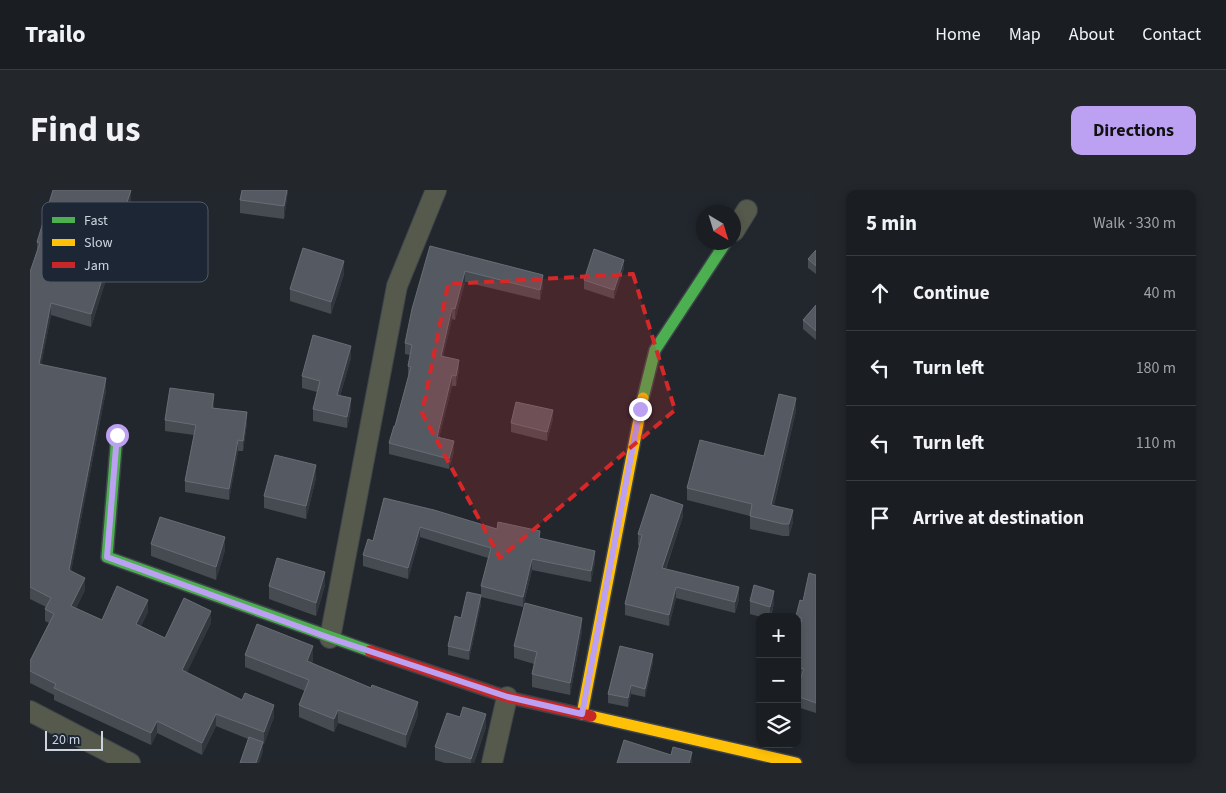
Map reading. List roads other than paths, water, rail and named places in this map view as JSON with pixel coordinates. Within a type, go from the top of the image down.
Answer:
[{"type":"street","points":[[330,638],[397,286],[436,190]]},
{"type":"street","points":[[741,220],[747,210]]},
{"type":"street","points":[[582,714],[640,409],[655,350],[721,250]]},
{"type":"street","points":[[117,435],[107,557],[330,638],[508,697],[796,763]]},
{"type":"street","points":[[492,763],[508,697]]},
{"type":"street","points":[[30,711],[130,763]]}]
